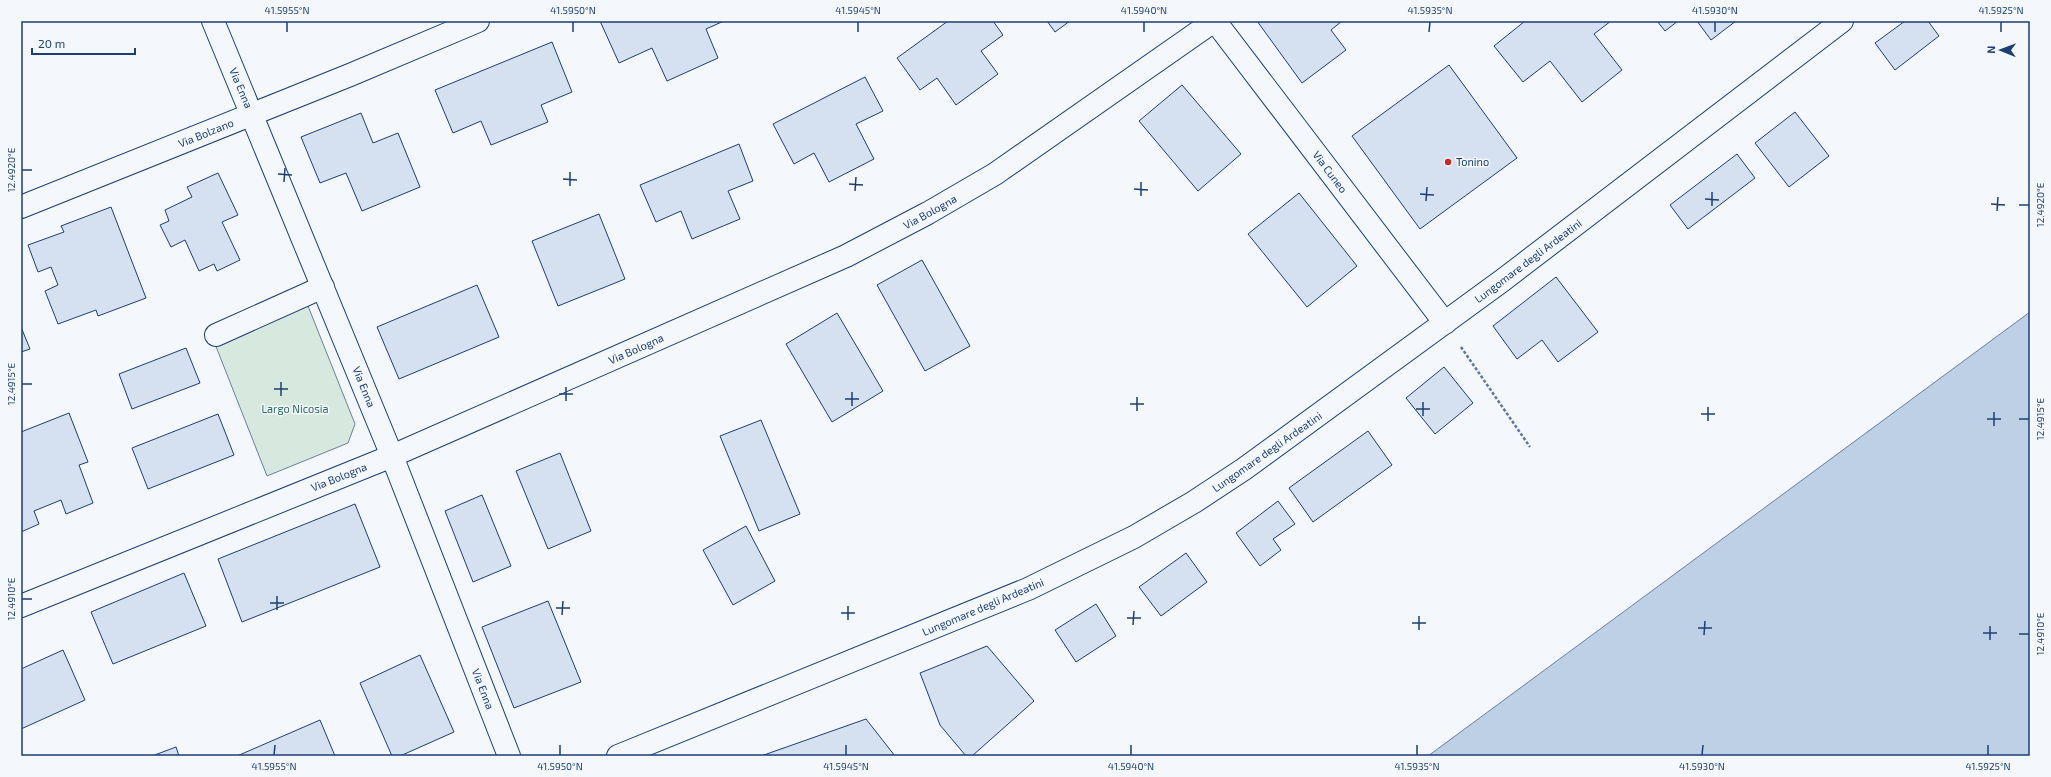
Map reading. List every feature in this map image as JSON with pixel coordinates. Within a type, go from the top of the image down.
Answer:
[{"type":"street","name":"Via Enna","points":[[213,21],[392,456],[509,756]]},
{"type":"street","name":"Via Bolzano","points":[[21,207],[478,21]]},
{"type":"street","name":"Via Cuneo","points":[[1215,21],[1445,323]]},
{"type":"street","name":"Via Bologna","points":[[21,606],[392,456],[823,267],[887,236],[961,194],[1018,159],[1215,21]]},
{"type":"street","name":"Lungomare degli Ardeatini","points":[[618,756],[1008,598],[1134,537],[1232,477],[1445,323],[1842,21]]},
{"type":"street","points":[[216,334],[323,287]]},
{"type":"path","points":[[1445,323],[1530,447]]},
{"type":"green space","name":"Largo Nicosia","points":[[308,306],[355,424],[348,443],[267,476],[215,344]]},
{"type":"water","points":[[2030,312],[2030,756],[1428,756]]},
{"type":"building","points":[[600,21],[724,21],[706,29],[718,58],[667,81],[652,48],[619,63]]},
{"type":"building","points":[[948,21],[993,21],[1003,35],[981,51],[998,74],[956,105],[937,78],[920,90],[897,58]]},
{"type":"building","points":[[1047,21],[1070,21],[1055,32]]},
{"type":"building","points":[[1257,21],[1342,21],[1331,30],[1346,50],[1302,83]]},
{"type":"building","points":[[1525,21],[1611,21],[1594,34],[1622,70],[1582,102],[1550,61],[1523,82],[1494,46]]},
{"type":"building","points":[[1657,21],[1678,21],[1665,31]]},
{"type":"building","points":[[1697,21],[1736,21],[1711,40]]},
{"type":"building","points":[[1905,21],[1928,21],[1939,36],[1895,70],[1875,43]]},
{"type":"building","points":[[552,42],[572,92],[541,105],[548,122],[491,145],[481,121],[453,133],[435,90]]},
{"type":"building","points":[[1449,65],[1517,158],[1420,229],[1352,136]]},
{"type":"building","points":[[865,77],[883,111],[856,124],[874,159],[829,182],[814,153],[794,164],[773,124]]},
{"type":"building","points":[[1182,85],[1241,154],[1198,191],[1139,121]]},
{"type":"building","points":[[1795,112],[1829,156],[1789,187],[1755,143]]},
{"type":"building","points":[[361,113],[373,143],[398,133],[420,187],[362,211],[346,173],[320,183],[301,137]]},
{"type":"building","points":[[739,144],[753,181],[728,191],[740,219],[692,239],[681,211],[656,222],[640,185]]},
{"type":"building","points":[[1737,154],[1755,178],[1688,229],[1670,205]]},
{"type":"building","points":[[218,173],[238,215],[222,222],[240,260],[217,271],[214,264],[199,271],[185,240],[171,247],[160,225],[169,221],[165,210],[192,197],[187,187]]},
{"type":"building","points":[[1299,193],[1357,266],[1307,307],[1248,234]]},
{"type":"building","points":[[111,207],[146,298],[98,316],[96,310],[58,324],[45,291],[58,285],[51,267],[38,272],[28,245],[64,232],[61,226]]},
{"type":"building","points":[[599,214],[625,279],[558,306],[532,241]]},
{"type":"building","points":[[922,260],[970,346],[925,371],[877,285]]},
{"type":"building","points":[[1556,277],[1598,332],[1558,362],[1542,340],[1517,359],[1493,326]]},
{"type":"building","points":[[477,285],[499,337],[399,379],[377,327]]},
{"type":"building","points":[[837,313],[883,391],[832,422],[786,344]]},
{"type":"building","points":[[21,327],[30,349],[21,352]]},
{"type":"building","points":[[186,348],[200,383],[132,409],[119,374]]},
{"type":"building","points":[[1444,367],[1473,403],[1435,434],[1406,398]]},
{"type":"building","points":[[69,413],[88,462],[79,465],[93,503],[66,514],[61,500],[34,511],[39,524],[21,532],[21,432]]},
{"type":"building","points":[[218,414],[234,455],[148,489],[132,448]]},
{"type":"building","points":[[761,420],[800,514],[759,531],[720,436]]},
{"type":"building","points":[[1368,431],[1392,465],[1313,522],[1289,488]]},
{"type":"building","points":[[560,453],[591,531],[548,549],[516,471]]},
{"type":"building","points":[[482,495],[511,566],[473,582],[445,511]]},
{"type":"building","points":[[1278,501],[1295,524],[1273,539],[1281,550],[1260,566],[1236,533]]},
{"type":"building","points":[[355,504],[380,567],[242,622],[218,559]]},
{"type":"building","points":[[746,526],[775,581],[733,605],[703,550]]},
{"type":"building","points":[[1186,553],[1207,582],[1161,616],[1139,587]]},
{"type":"building","points":[[184,573],[206,626],[113,664],[91,612]]},
{"type":"building","points":[[548,601],[581,682],[514,708],[482,627]]},
{"type":"building","points":[[1096,604],[1116,636],[1076,662],[1055,630]]},
{"type":"building","points":[[987,646],[1034,701],[972,756],[966,756],[940,725],[920,673]]},
{"type":"building","points":[[63,650],[85,700],[21,729],[21,669]]},
{"type":"building","points":[[420,655],[454,732],[400,756],[392,756],[360,683]]},
{"type":"building","points":[[866,719],[895,756],[761,756]]},
{"type":"building","points":[[320,720],[335,756],[237,756]]},
{"type":"building","points":[[176,747],[179,756],[152,756]]},
{"type":"place","name":"Tonino","points":[[1448,162]]}]
